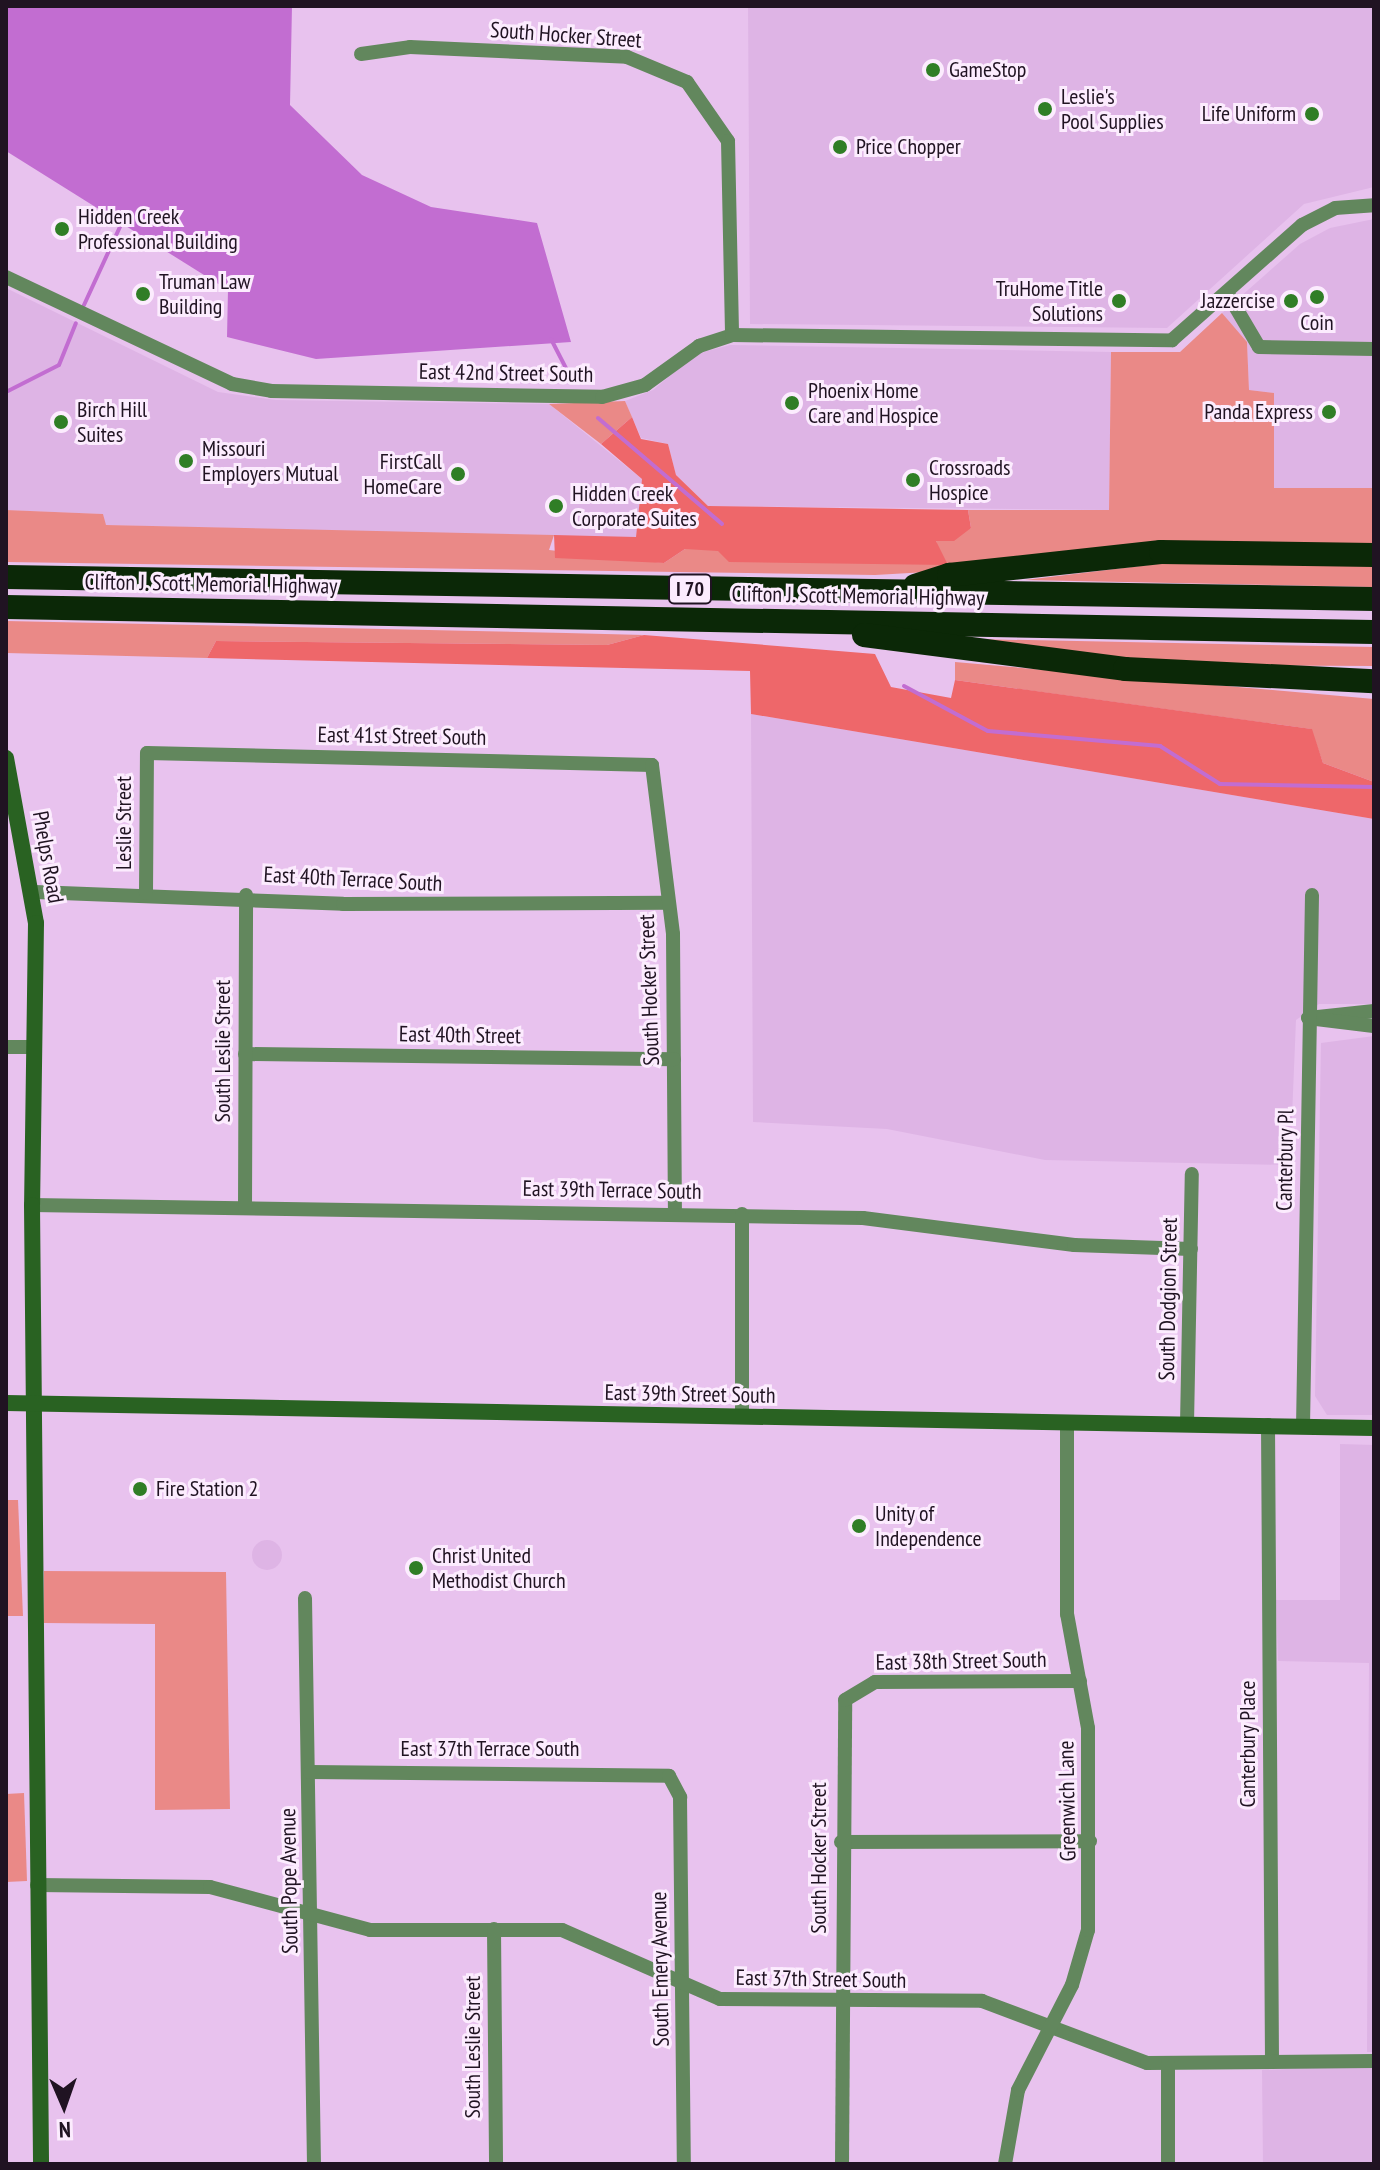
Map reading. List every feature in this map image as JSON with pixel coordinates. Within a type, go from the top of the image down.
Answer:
[{"type":"highway","points":[[896,592],[949,575],[1161,552],[1374,555]]},
{"type":"highway","name":"Clifton J. Scott Memorial Highway","points":[[6,577],[1374,599]]},
{"type":"highway","name":"Clifton J. Scott Memorial Highway","points":[[6,607],[1374,632]]},
{"type":"highway","points":[[787,621],[1125,669],[1374,681]]},
{"type":"street","name":"South Hocker Street","points":[[361,54],[410,47],[627,57],[687,82],[728,141],[732,335]]},
{"type":"street","points":[[1374,205],[1335,208],[1302,225],[1229,296],[1259,347],[1374,349]]},
{"type":"street","name":"East 42nd Street South","points":[[6,277],[198,374],[271,391],[602,397],[645,385],[699,346],[732,335],[1172,340],[1229,296]]},
{"type":"street","name":"East 41st Street South","points":[[147,753],[642,761],[654,767]]},
{"type":"street","name":"Leslie Street","points":[[146,893],[147,753]]},
{"type":"street","name":"Phelps Road","points":[[6,758],[35,892],[32,1205],[41,2164]]},
{"type":"street","name":"South Hocker Street","points":[[654,767],[668,903],[674,1059],[675,1212]]},
{"type":"street","name":"East 40th Terrace South","points":[[35,892],[246,895],[343,904],[668,903]]},
{"type":"street","name":"South Leslie Street","points":[[245,1208],[246,895]]},
{"type":"street","name":"Canterbury Pl","points":[[1303,1427],[1312,895]]},
{"type":"street","points":[[1308,1018],[1374,1011]]},
{"type":"street","points":[[1308,1018],[1374,1026]]},
{"type":"street","points":[[6,1047],[33,1047]]},
{"type":"street","name":"East 40th Street","points":[[245,1054],[674,1059]]},
{"type":"street","name":"South Dodgion Street","points":[[1187,1424],[1192,1174]]},
{"type":"street","name":"East 39th Terrace South","points":[[32,1205],[742,1214],[1191,1249]]},
{"type":"street","points":[[742,1214],[742,1417]]},
{"type":"street","name":"East 39th Street South","points":[[6,1403],[1374,1428]]},
{"type":"street","name":"Greenwich Lane","points":[[1005,2164],[1018,2090],[1051,2024],[1088,1930],[1090,1841],[1080,1681],[1067,1614],[1067,1422]]},
{"type":"street","name":"Canterbury Place","points":[[1268,1425],[1272,2062]]},
{"type":"street","name":"South Pope Avenue","points":[[305,1598],[314,2164]]},
{"type":"street","name":"East 38th Street South","points":[[847,1697],[875,1682],[1080,1681]]},
{"type":"street","name":"South Hocker Street","points":[[842,2164],[840,1714],[847,1697]]},
{"type":"street","name":"East 37th Terrace South","points":[[310,1772],[669,1776]]},
{"type":"street","name":"South Emery Avenue","points":[[669,1776],[680,1797],[684,2164]]},
{"type":"street","points":[[841,1842],[1090,1841]]},
{"type":"street","name":"East 37th Street South","points":[[37,1885],[210,1887],[312,1919],[370,1930],[562,1930],[682,1986],[748,2004],[982,2001],[1051,2024],[1123,2057],[1168,2063],[1374,2061]]},
{"type":"street","name":"South Leslie Street","points":[[494,1929],[496,2164]]},
{"type":"street","points":[[1168,2063],[1168,2164]]},
{"type":"shaded area","points":[[6,6],[292,6],[290,105],[362,175],[431,207],[537,223],[571,342],[316,359],[227,337],[228,290],[6,151]]},
{"type":"shaded area","points":[[748,6],[1374,6],[1374,187],[1304,204],[1167,328],[750,324]]},
{"type":"shaded area","points":[[1374,219],[1374,488],[1274,488],[1274,393],[1249,390],[1247,342],[1222,313],[1300,244],[1330,228]]},
{"type":"shaded area","points":[[6,288],[218,392],[276,400],[549,404],[642,479],[636,538],[105,525],[103,514],[6,510]]},
{"type":"shaded area","points":[[1222,313],[1247,342],[1249,390],[1274,393],[1274,488],[1374,488],[1374,546],[875,575],[6,562],[6,510],[103,514],[106,525],[554,535],[549,550],[664,563],[685,549],[937,548],[936,540],[971,528],[968,510],[1109,510],[1111,352],[1180,352]]},
{"type":"shaded area","points":[[730,345],[1111,352],[1109,510],[708,506],[676,475],[668,444],[641,438],[625,401],[653,390],[696,354]]},
{"type":"shaded area","points":[[625,401],[632,417],[601,444],[549,404]]},
{"type":"shaded area","points":[[632,417],[641,439],[668,444],[676,475],[708,506],[968,510],[971,528],[954,541],[936,541],[948,565],[729,562],[718,551],[685,549],[664,563],[555,558],[554,535],[636,537],[642,479],[601,444]]},
{"type":"shaded area","points":[[1181,561],[1374,564],[1374,587],[1025,580]]},
{"type":"shaded area","points":[[6,621],[644,635],[607,645],[216,641],[207,658],[6,653]]},
{"type":"shaded area","points":[[644,635],[875,654],[891,687],[951,698],[955,680],[1312,729],[1323,763],[1374,782],[1374,819],[751,714],[750,671],[207,658],[216,641],[607,645]]},
{"type":"shaded area","points":[[973,639],[1374,647],[1374,666],[1142,665]]},
{"type":"shaded area","points":[[955,662],[1374,699],[1374,782],[1323,763],[1311,729],[955,680]]},
{"type":"shaded area","points":[[751,714],[1374,819],[1374,1004],[1319,1004],[1296,1020],[1290,1165],[1045,1160],[887,1129],[753,1122]]},
{"type":"shaded area","points":[[1374,1036],[1374,1415],[1327,1415],[1315,1396],[1321,1043]]},
{"type":"shaded area","points":[[1340,1444],[1374,1445],[1374,2052],[1367,2052],[1369,1663],[1278,1661],[1276,1600],[1340,1600]]},
{"type":"shaded area","points":[[6,1500],[18,1500],[23,1616],[6,1616]]},
{"type":"shaded area","points":[[267,1540],[278,1544],[282,1555],[278,1566],[267,1570],[256,1566],[252,1555],[256,1544]]},
{"type":"shaded area","points":[[44,1571],[226,1572],[230,1809],[155,1810],[155,1624],[44,1623]]},
{"type":"shaded area","points":[[24,1793],[27,1881],[6,1882],[6,1794]]},
{"type":"shaded area","points":[[1374,2065],[1374,2164],[1263,2164],[1262,2070]]},
{"type":"waterway","points":[[84,305],[125,216]]},
{"type":"waterway","points":[[6,392],[59,365],[76,323]]},
{"type":"waterway","points":[[551,339],[570,376]]},
{"type":"waterway","points":[[598,418],[722,524]]},
{"type":"waterway","points":[[904,686],[988,731],[1160,746],[1220,784],[1374,787]]},
{"type":"place","name":"GameStop","points":[[933,70]]},
{"type":"place","name":"Leslie's Pool Supplies","points":[[1045,109]]},
{"type":"place","name":"Life Uniform","points":[[1312,114]]},
{"type":"place","name":"Price Chopper","points":[[840,147]]},
{"type":"place","name":"Hidden Creek Professional Building","points":[[62,229]]},
{"type":"place","name":"Truman Law Building","points":[[143,294]]},
{"type":"place","name":"Coin","points":[[1317,297]]},
{"type":"place","name":"TruHome Title Solutions","points":[[1119,301]]},
{"type":"place","name":"Jazzercise","points":[[1291,301]]},
{"type":"place","name":"Phoenix Home Care and Hospice","points":[[792,403]]},
{"type":"place","name":"Panda Express","points":[[1329,412]]},
{"type":"place","name":"Birch Hill Suites","points":[[61,422]]},
{"type":"place","name":"Missouri Employers Mutual","points":[[186,461]]},
{"type":"place","name":"FirstCall HomeCare","points":[[458,474]]},
{"type":"place","name":"Crossroads Hospice","points":[[913,480]]},
{"type":"place","name":"Hidden Creek Corporate Suites","points":[[556,506]]},
{"type":"place","name":"Fire Station 2","points":[[140,1489]]},
{"type":"place","name":"Unity of Independence","points":[[859,1526]]},
{"type":"place","name":"Christ United Methodist Church","points":[[416,1568]]}]
